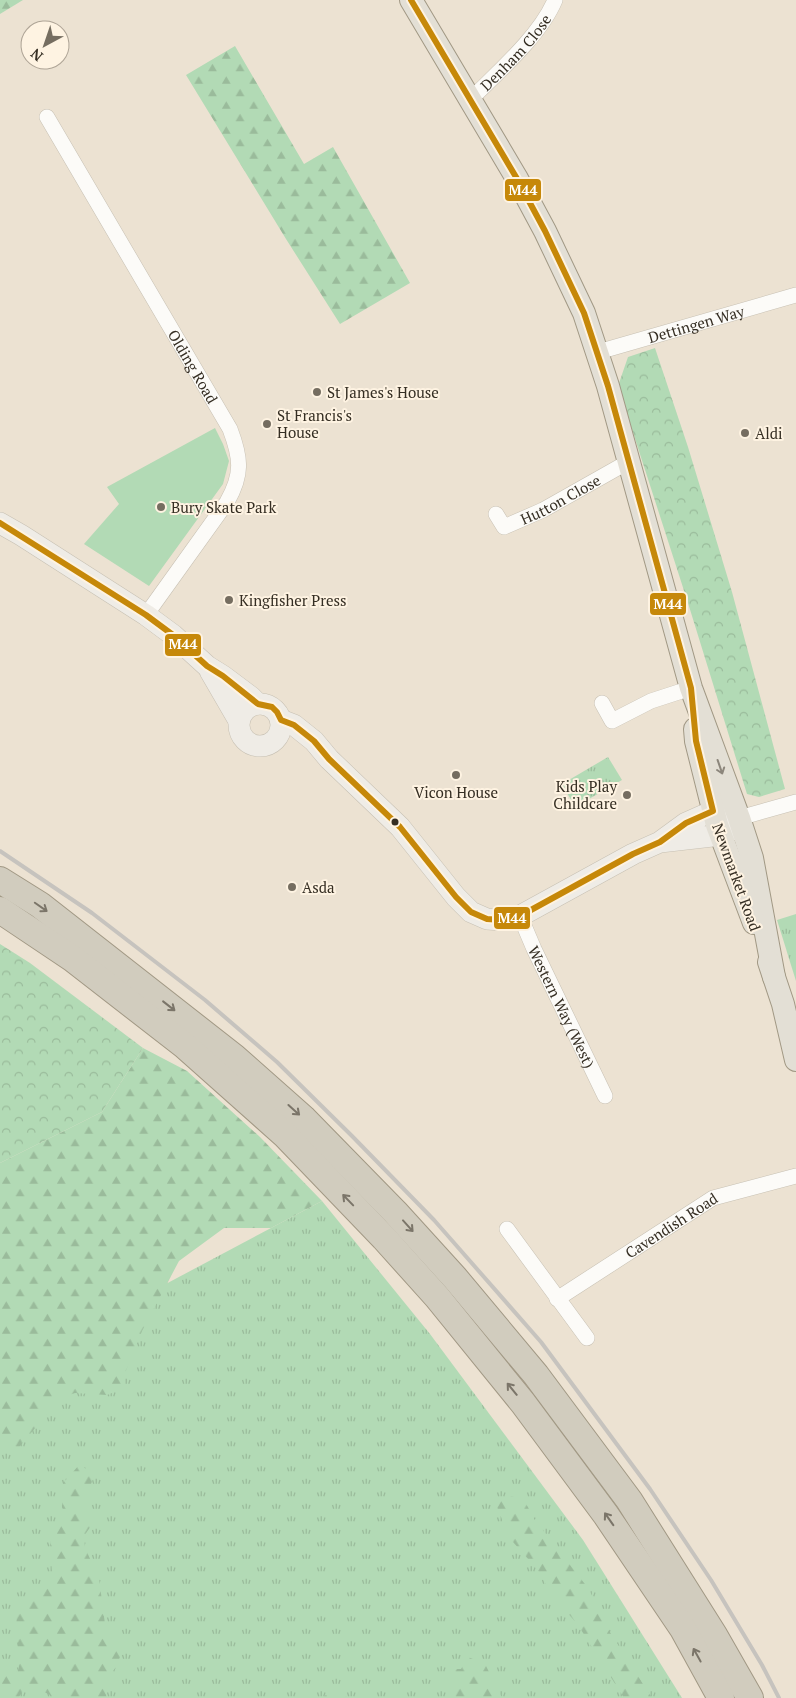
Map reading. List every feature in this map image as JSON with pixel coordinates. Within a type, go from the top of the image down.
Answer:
[{"type":"highway","points":[[0,880],[40,905],[234,1057],[304,1119],[395,1212],[455,1278],[536,1375],[628,1500],[714,1635],[750,1698]]},
{"type":"highway","points":[[0,910],[74,959],[185,1046],[285,1135],[384,1238],[437,1297],[524,1403],[606,1515],[683,1629],[721,1698]]},
{"type":"main road","name":"Newmarket Road","points":[[410,0],[516,177],[545,231],[584,313],[598,352],[691,688],[752,858],[774,976]]},
{"type":"main road","name":"Newmarket Road","points":[[691,688],[696,741],[713,811],[774,976],[790,1002],[796,1060]]},
{"type":"street","name":"Denham Close","points":[[470,100],[523,47],[555,0]]},
{"type":"street","name":"Olding Road","points":[[47,117],[230,429],[239,451],[239,472],[236,488],[146,615]]},
{"type":"street","name":"Dettingen Way","points":[[598,352],[796,294]]},
{"type":"street","name":"Hutton Close","points":[[496,514],[504,527],[543,510],[628,462]]},
{"type":"street","points":[[0,523],[146,615],[173,635],[207,666],[223,676],[258,704],[272,707],[277,712],[279,729],[273,743],[259,746],[245,740],[241,733],[240,721],[207,666]]},
{"type":"street","points":[[602,703],[612,721],[651,701],[691,688]]},
{"type":"street","points":[[240,721],[246,710],[258,704]]},
{"type":"street","points":[[279,729],[294,725],[314,741],[321,751],[400,826],[456,897],[471,912],[487,919],[502,920],[520,916],[633,854],[660,842],[686,823],[713,811],[725,810],[739,818]]},
{"type":"street","points":[[660,842],[721,835],[731,830],[739,818],[796,802]]},
{"type":"street","name":"Western Way (West)","points":[[520,916],[534,949],[606,1096]]},
{"type":"street","name":"Cavendish Road","points":[[557,1299],[713,1198],[796,1176]]},
{"type":"street","points":[[507,1229],[587,1338]]},
{"type":"green space","points":[[0,0],[23,0],[0,14]]},
{"type":"green space","points":[[235,46],[304,164],[333,147],[410,283],[340,324],[186,75]]},
{"type":"green space","points":[[655,348],[688,447],[732,592],[785,789],[759,797],[747,794],[618,386],[628,357]]},
{"type":"green space","name":"Bury Skate Park","points":[[215,428],[229,461],[223,484],[149,586],[84,544],[119,504],[107,487]]},
{"type":"green space","points":[[608,757],[622,780],[575,807],[562,784]]},
{"type":"green space","points":[[796,914],[796,981],[777,920]]},
{"type":"green space","points":[[0,944],[30,963],[143,1048],[102,1112],[0,1163]]},
{"type":"green space","points":[[143,1048],[187,1071],[260,1137],[322,1201],[271,1228],[224,1228],[179,1261],[142,1331],[125,1373],[125,1385],[107,1395],[75,1393],[60,1398],[16,1451],[0,1446],[0,1163],[102,1112]]},
{"type":"green space","points":[[322,1201],[430,1334],[583,1540],[682,1698],[0,1698],[0,1372]]},
{"type":"green space","points":[[80,1464],[94,1476],[82,1508],[93,1523],[84,1536],[85,1548],[99,1578],[106,1632],[124,1647],[116,1667],[103,1684],[107,1698],[51,1698],[50,1695],[37,1688],[24,1690],[18,1698],[0,1698],[0,1671],[19,1672],[16,1610],[31,1586],[42,1586],[52,1573],[50,1538],[66,1517],[62,1507],[64,1482]]},
{"type":"green space","points":[[508,1496],[520,1499],[526,1504],[531,1515],[588,1588],[606,1626],[652,1698],[624,1698],[578,1625],[553,1596],[537,1569],[513,1542],[497,1507],[502,1498]]},
{"type":"green space","points":[[468,1657],[485,1664],[502,1698],[456,1698],[450,1676],[456,1669],[461,1669]]},
{"type":"green space","points":[[333,1690],[347,1697],[348,1698],[322,1698]]},
{"type":"railway","points":[[0,851],[92,913],[205,1000],[277,1062],[434,1220],[541,1342],[650,1489],[711,1580],[762,1665],[779,1698]]},
{"type":"transit line","name":"M44","points":[[0,523],[146,615],[173,635],[207,666],[223,676],[258,704],[272,707],[281,720],[294,725],[314,741],[329,759],[400,827],[456,897],[471,912],[487,919],[502,920],[520,916],[633,854],[660,842],[686,823],[713,811],[696,741],[691,688],[608,386],[584,313],[545,231],[516,177],[411,0]]},
{"type":"place","name":"St James's House","points":[[317,392]]},
{"type":"place","name":"St Francis's House","points":[[267,424]]},
{"type":"place","name":"Aldi","points":[[745,433]]},
{"type":"place","name":"Bury Skate Park","points":[[161,507]]},
{"type":"place","name":"Kingfisher Press","points":[[229,600]]},
{"type":"place","name":"Vicon House","points":[[456,775]]},
{"type":"place","name":"Kids Play Childcare","points":[[627,795]]},
{"type":"place","name":"Asda","points":[[292,887]]}]
